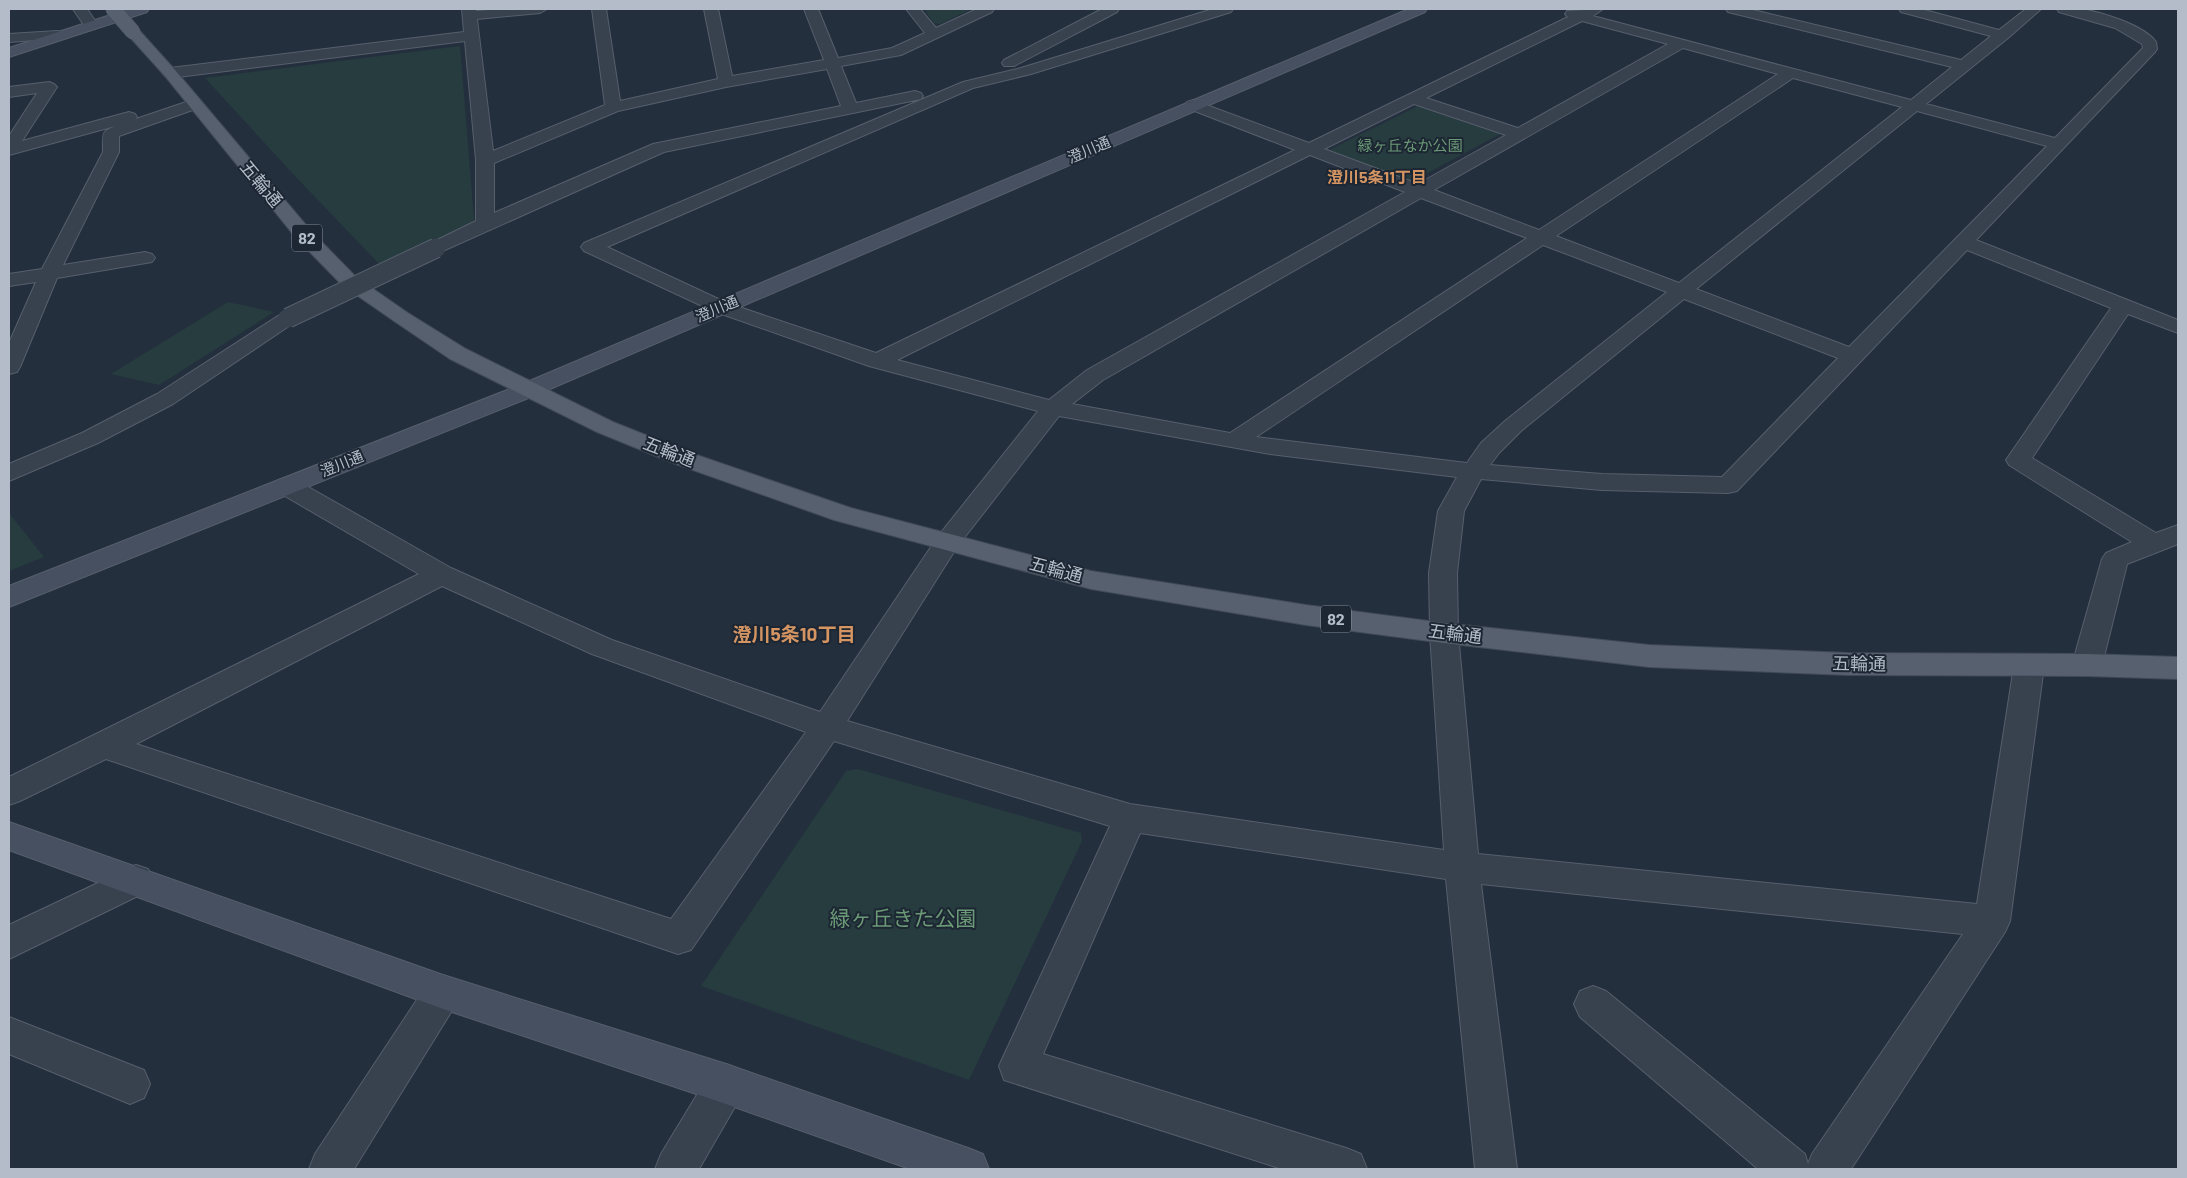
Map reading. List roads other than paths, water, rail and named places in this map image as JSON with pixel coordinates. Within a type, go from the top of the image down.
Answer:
[{"type":"main road","name":"五輪通","points":[[112,9],[170,73],[304,235],[349,281],[458,354],[605,427],[682,458],[843,514],[1091,580],[1306,615],[1444,633],[1649,656],[1848,664],[2087,665],[2178,668]]},
{"type":"street","points":[[80,9],[91,25]]},
{"type":"street","points":[[9,53],[142,9]]},
{"type":"street","points":[[485,224],[485,160],[470,36],[469,12],[540,9]]},
{"type":"street","points":[[599,9],[613,107]]},
{"type":"street","points":[[711,9],[726,82]]},
{"type":"street","points":[[811,9],[850,108]]},
{"type":"street","points":[[913,9],[933,34]]},
{"type":"street","points":[[485,160],[613,107],[726,82],[896,52],[987,9]]},
{"type":"street","points":[[1112,9],[968,85],[591,247],[720,307],[877,361],[1053,408],[1234,441],[1473,471],[1602,482],[1728,486],[2150,49],[2149,42],[2136,32],[2112,22],[2064,9]]},
{"type":"street","points":[[9,473],[90,438],[157,403],[288,318],[485,224],[659,148],[968,85],[1026,71],[1226,9]]},
{"type":"street","name":"澄川通","points":[[9,597],[528,390],[1420,9]]},
{"type":"street","points":[[1554,9],[1588,12],[1681,43],[2059,144]]},
{"type":"street","points":[[1733,9],[1963,66]]},
{"type":"street","points":[[1906,9],[2003,35]]},
{"type":"street","points":[[1496,1169],[1462,867],[1444,633],[1444,573],[1451,511],[1473,471],[1490,448],[1513,426],[1679,291],[2034,9]]},
{"type":"street","points":[[877,361],[1588,12]]},
{"type":"street","points":[[9,38],[57,36]]},
{"type":"street","points":[[170,73],[470,36]]},
{"type":"street","points":[[104,746],[678,938],[827,727],[948,541],[1053,408],[1095,375],[1681,43]]},
{"type":"street","points":[[1234,441],[1791,72]]},
{"type":"street","points":[[9,92],[49,87],[9,149]]},
{"type":"street","points":[[1413,99],[1519,134]]},
{"type":"street","points":[[9,165],[110,133],[193,102]]},
{"type":"street","points":[[9,149],[193,102]]},
{"type":"street","points":[[1192,106],[1853,356]]},
{"type":"street","points":[[9,367],[48,274],[111,152],[110,133]]},
{"type":"street","points":[[1965,242],[2122,306],[2178,326]]},
{"type":"street","points":[[9,280],[145,258]]},
{"type":"street","points":[[2122,306],[2018,460],[2166,539]]},
{"type":"street","points":[[287,486],[441,575],[602,647],[827,727],[1130,818],[1462,867],[1992,921]]},
{"type":"street","points":[[2087,665],[2115,559],[2166,539]]},
{"type":"street","points":[[9,792],[104,746],[441,575]]},
{"type":"street","points":[[1827,1169],[1992,921],[2030,666]]},
{"type":"street","points":[[1130,818],[1018,1066],[1346,1169]]},
{"type":"street","points":[[9,836],[136,880],[443,992],[726,1084],[968,1169]]},
{"type":"street","points":[[9,943],[136,880]]},
{"type":"street","points":[[330,1169],[443,992]]},
{"type":"street","points":[[1593,1004],[1790,1169]]},
{"type":"street","points":[[9,1036],[130,1084]]},
{"type":"street","points":[[676,1169],[726,1084]]},
{"type":"district","name":"澄川5条11丁目","points":[[1377,177]]},
{"type":"district","name":"澄川5条10丁目","points":[[794,634]]},
{"type":"park label","name":"緑ヶ丘なか公園","points":[[1410,146]]},
{"type":"park label","name":"緑ヶ丘きた公園","points":[[903,919]]}]
